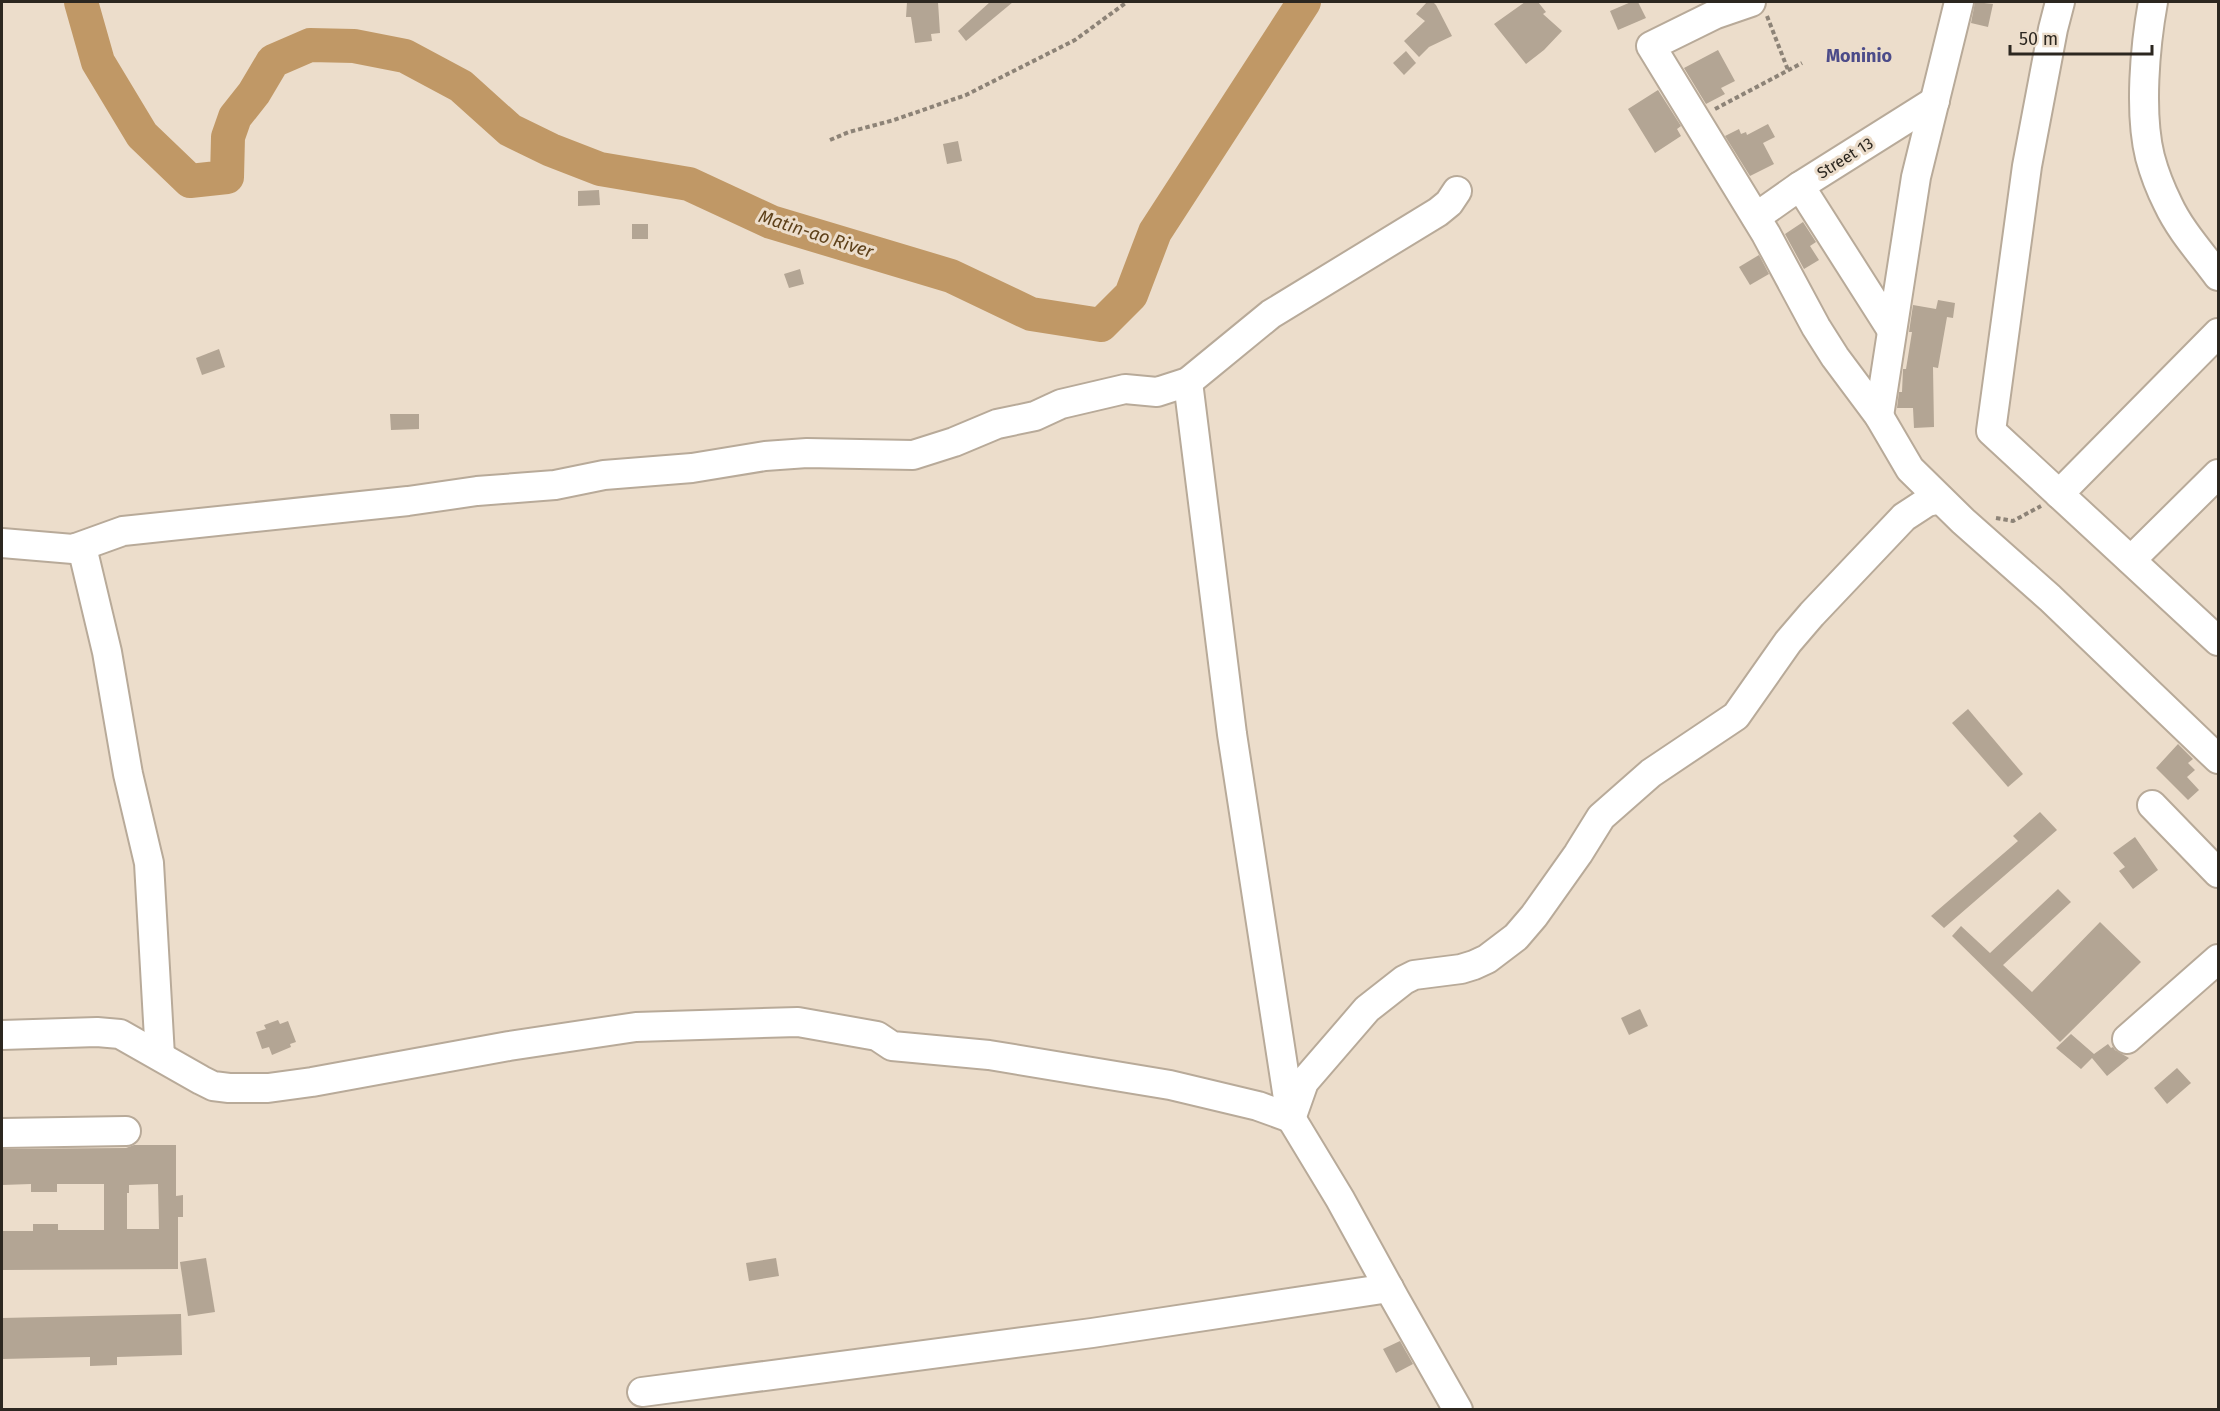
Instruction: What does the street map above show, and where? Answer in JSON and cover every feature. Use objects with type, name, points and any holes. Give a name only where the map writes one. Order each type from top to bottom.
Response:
[{"type":"street","points":[[1879,416],[1916,177],[1959,2]]},
{"type":"street","points":[[2060,2],[2027,166],[1991,431],[2132,560],[2213,625]]},
{"type":"street","points":[[2153,2],[2148,31],[2144,104],[2150,156],[2169,206],[2192,243],[2218,276]]},
{"type":"street","points":[[1758,6],[1716,14],[1650,46],[1756,217],[1816,327],[1835,357],[1879,416],[1910,469],[2050,598],[2218,759]]},
{"type":"street","name":"Street 13","points":[[1756,217],[1800,186],[1935,101]]},
{"type":"street","points":[[1800,186],[1891,329]]},
{"type":"street","points":[[2,543],[64,550],[82,547],[123,531],[408,501],[477,491],[555,485],[604,475],[692,468],[765,456],[807,453],[913,455],[954,442],[997,424],[1035,416],[1061,404],[1125,389],[1157,392],[1188,382],[1271,314],[1438,212],[1457,191]]},
{"type":"street","points":[[2059,494],[2218,333]]},
{"type":"street","points":[[1188,382],[1233,746],[1291,1118],[1341,1199],[1458,1410]]},
{"type":"street","points":[[2132,560],[2218,474]]},
{"type":"street","points":[[1291,1118],[1304,1082],[1327,1052],[1367,1009],[1404,980],[1414,975],[1461,969],[1487,958],[1516,937],[1534,916],[1578,854],[1601,817],[1650,773],[1736,716],[1788,642],[1812,614],[1904,517],[1927,502],[1940,499]]},
{"type":"street","points":[[82,547],[107,652],[128,774],[149,863],[160,1056]]},
{"type":"street","points":[[2152,805],[2218,873]]},
{"type":"street","points":[[2127,1039],[2218,959]]},
{"type":"street","points":[[2,1035],[108,1032],[132,1039],[213,1086],[268,1088],[509,1046],[636,1027],[798,1022],[877,1036],[892,1046],[989,1055],[1170,1085],[1258,1106],[1291,1118]]},
{"type":"street","points":[[2,1133],[126,1131]]},
{"type":"street","points":[[642,1392],[1080,1334],[1389,1287]]},
{"type":"path","points":[[830,140],[966,95],[1075,40],[1127,2]]},
{"type":"path","points":[[1758,6],[1788,70]]},
{"type":"path","points":[[1706,114],[1802,63]]},
{"type":"path","points":[[1992,516],[1999,520],[2013,521],[2059,494]]},
{"type":"building","points":[[907,2],[938,2],[940,33],[931,34],[932,41],[915,43],[911,17],[906,17]]},
{"type":"building","points":[[990,2],[1013,2],[966,41],[958,31]]},
{"type":"building","points":[[1427,2],[1433,2],[1436,5],[1452,36],[1429,47],[1419,57],[1404,41],[1425,21],[1416,14]]},
{"type":"building","points":[[1525,2],[1538,2],[1546,12],[1543,14],[1562,31],[1544,50],[1526,64],[1494,24]]},
{"type":"building","points":[[1631,2],[1638,2],[1646,18],[1618,30],[1610,11]]},
{"type":"building","points":[[1975,2],[1993,4],[1988,27],[1971,23]]},
{"type":"building","points":[[1718,50],[1735,81],[1721,88],[1725,94],[1706,104],[1684,68]]},
{"type":"building","points":[[1406,51],[1416,63],[1404,75],[1393,63]]},
{"type":"building","points":[[1658,90],[1681,126],[1677,129],[1681,136],[1655,153],[1628,109]]},
{"type":"building","points":[[1768,124],[1775,137],[1763,143],[1774,164],[1750,176],[1725,136],[1739,129],[1741,134],[1746,132],[1747,135]]},
{"type":"building","points":[[958,141],[962,161],[947,164],[943,144]]},
{"type":"building","points":[[599,190],[600,205],[578,206],[578,191]]},
{"type":"building","points":[[1803,222],[1816,242],[1810,246],[1819,260],[1804,269],[1785,234]]},
{"type":"building","points":[[632,224],[648,224],[648,239],[632,239]]},
{"type":"building","points":[[1759,255],[1769,274],[1750,285],[1739,267]]},
{"type":"building","points":[[800,269],[804,284],[789,288],[784,274]]},
{"type":"building","points":[[1938,300],[1955,303],[1953,318],[1947,317],[1938,368],[1933,367],[1934,427],[1914,428],[1913,408],[1897,408],[1899,392],[1902,392],[1903,369],[1906,369],[1912,332],[1909,332],[1913,305],[1936,309]]},
{"type":"building","points":[[219,349],[225,367],[202,375],[196,358]]},
{"type":"building","points":[[390,414],[419,414],[419,429],[391,430]]},
{"type":"building","points":[[1968,709],[2023,774],[2008,787],[1952,723]]},
{"type":"building","points":[[2178,744],[2193,759],[2188,763],[2195,770],[2187,777],[2199,790],[2188,800],[2156,768]]},
{"type":"building","points":[[2040,812],[2057,830],[1944,928],[1931,916],[2018,841],[2013,836]]},
{"type":"building","points":[[2135,837],[2158,870],[2133,889],[2119,871],[2125,867],[2113,853]]},
{"type":"building","points":[[2058,889],[2071,902],[2003,965],[2032,992],[2100,922],[2141,962],[2060,1042],[1952,936],[1961,926],[1990,953]]},
{"type":"building","points":[[1640,1009],[1648,1026],[1629,1035],[1621,1018]]},
{"type":"building","points":[[278,1020],[280,1024],[288,1021],[296,1042],[290,1044],[291,1047],[272,1055],[269,1047],[262,1049],[256,1032],[266,1029],[264,1025]]},
{"type":"building","points":[[2071,1034],[2094,1054],[2108,1044],[2129,1058],[2107,1076],[2092,1058],[2081,1069],[2056,1048]]},
{"type":"building","points":[[2177,1068],[2191,1083],[2167,1104],[2154,1088]]},
{"type":"building","points":[[134,1145],[176,1145],[176,1196],[183,1195],[183,1217],[178,1217],[178,1269],[2,1270],[2,1231],[33,1231],[33,1224],[58,1224],[58,1230],[104,1230],[104,1184],[57,1184],[57,1192],[31,1192],[31,1184],[2,1185],[2,1149],[126,1148]],"holes":[[[158,1184],[159,1229],[127,1229],[129,1185]]]},
{"type":"building","points":[[206,1258],[215,1312],[188,1316],[180,1262]]},
{"type":"building","points":[[776,1258],[779,1276],[749,1281],[746,1263]]},
{"type":"building","points":[[181,1314],[182,1355],[117,1357],[117,1365],[90,1366],[90,1357],[2,1359],[2,1318]]},
{"type":"building","points":[[1400,1341],[1413,1364],[1396,1373],[1383,1349]]},
{"type":"waterway","name":"Matin-ao River","points":[[81,2],[98,62],[142,135],[190,181],[227,177],[228,137],[235,117],[254,93],[273,61],[310,45],[354,46],[405,56],[461,86],[510,130],[551,150],[600,169],[689,184],[771,222],[951,276],[1031,314],[1101,325],[1131,295],[1155,232],[1304,2]]},
{"type":"district","name":"Moninio","points":[[1859,56]]}]
